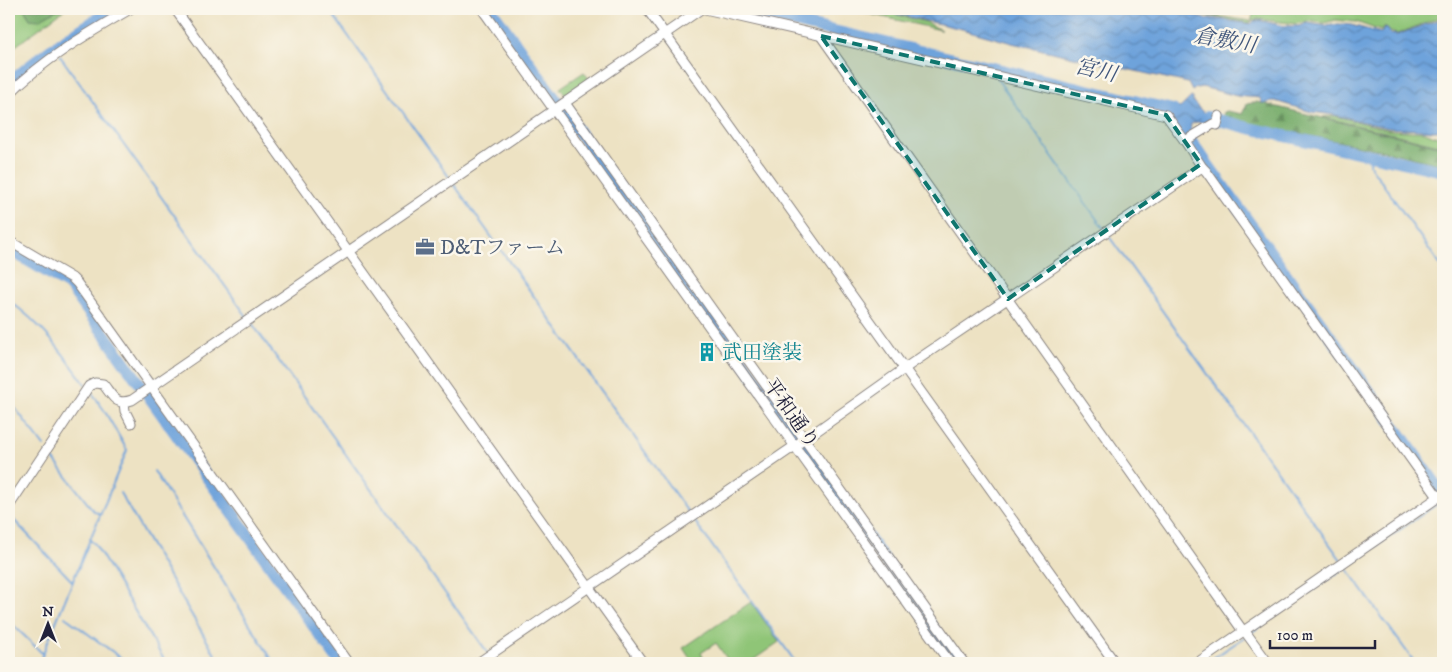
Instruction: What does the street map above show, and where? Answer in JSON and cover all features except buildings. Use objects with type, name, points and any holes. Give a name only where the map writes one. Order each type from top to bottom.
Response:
[{"type":"street","points":[[9,94],[30,74],[82,36],[130,9]]},
{"type":"street","points":[[175,9],[351,250],[591,586],[643,663]]},
{"type":"street","name":"平和通り","points":[[482,9],[559,107],[800,442],[950,663]]},
{"type":"street","points":[[647,9],[663,35],[903,371],[1115,663]]},
{"type":"street","points":[[9,506],[88,387],[95,383],[103,384],[116,401],[124,403],[132,400],[701,9]]},
{"type":"street","points":[[705,9],[1166,115],[1188,139],[1202,167],[1440,495],[1246,633],[1197,663]]},
{"type":"street","points":[[818,35],[1006,301],[1268,663]]},
{"type":"street","points":[[1188,139],[1213,124],[1217,124],[1218,119]]},
{"type":"street","points":[[478,663],[1202,167]]},
{"type":"street","points":[[9,241],[72,278],[147,389],[350,663]]},
{"type":"street","points":[[124,403],[131,423]]},
{"type":"street","points":[[800,442],[964,663]]},
{"type":"highlighted area","points":[[821,36],[1166,115],[1201,164],[1008,299]]},
{"type":"green space","points":[[9,9],[24,9],[30,19],[36,19],[65,9],[9,51]]},
{"type":"green space","points":[[24,9],[58,9],[39,20],[30,19]]},
{"type":"green space","points":[[847,9],[885,9],[888,13],[926,22],[941,30]]},
{"type":"green space","points":[[1176,9],[1212,9],[1212,15],[1251,21],[1255,9],[1443,9],[1443,16],[1397,34],[1390,32],[1385,26],[1381,31],[1356,22],[1336,20],[1324,23],[1307,21],[1296,24],[1258,19],[1250,23],[1203,16]]},
{"type":"green space","points":[[584,72],[592,83],[568,99],[560,88]]},
{"type":"green space","points":[[1257,102],[1443,147],[1443,165],[1242,122],[1223,116],[1224,112],[1227,111],[1242,114],[1247,104]]},
{"type":"green space","points":[[1335,116],[1390,130],[1425,132],[1437,137],[1443,136],[1443,146],[1323,117]]},
{"type":"green space","points":[[751,602],[779,642],[749,663],[730,663],[716,643],[701,653],[703,657],[693,663],[683,648]]},
{"type":"water","name":"倉敷川","points":[[885,9],[1159,9],[1174,10],[1205,19],[1210,18],[1251,24],[1258,20],[1285,26],[1299,26],[1307,23],[1327,26],[1338,24],[1351,25],[1381,33],[1385,27],[1390,34],[1397,35],[1443,18],[1443,130],[1389,128],[1335,115],[1312,112],[1275,101],[1262,103],[1260,98],[1237,96],[1202,87],[1192,91],[1188,83],[1012,43],[888,12]]},
{"type":"water","points":[[1191,97],[1193,102],[1205,114],[1216,116],[1216,120],[1191,124],[1190,134],[1185,138],[1155,110],[1157,101],[1180,108]]},
{"type":"waterway","points":[[9,84],[59,44],[114,9]]},
{"type":"waterway","points":[[329,9],[449,177]]},
{"type":"waterway","points":[[491,9],[958,663]]},
{"type":"waterway","name":"宮川","points":[[739,9],[1173,110]]},
{"type":"waterway","points":[[60,56],[248,318]]},
{"type":"waterway","points":[[998,80],[1104,229]]},
{"type":"waterway","name":"宮川","points":[[1207,117],[1443,171]]},
{"type":"waterway","points":[[1183,127],[1191,141],[1443,494]]},
{"type":"waterway","points":[[1371,154],[1371,167],[1443,269]]},
{"type":"waterway","points":[[453,183],[690,515]]},
{"type":"waterway","points":[[1108,235],[1341,560]]},
{"type":"waterway","points":[[9,249],[69,285],[340,663]]},
{"type":"waterway","points":[[9,301],[41,329],[60,350],[85,384]]},
{"type":"waterway","points":[[251,322],[488,653]]},
{"type":"waterway","points":[[39,663],[127,450],[90,390]]},
{"type":"waterway","points":[[9,400],[44,446]]},
{"type":"waterway","points":[[48,452],[88,504],[95,512],[101,514]]},
{"type":"waterway","points":[[154,471],[274,663]]},
{"type":"waterway","points":[[120,493],[220,663]]},
{"type":"waterway","points":[[1249,634],[1443,500]]},
{"type":"waterway","points":[[9,515],[73,582]]},
{"type":"waterway","points":[[693,519],[796,663]]},
{"type":"waterway","points":[[91,541],[95,544],[166,663]]},
{"type":"waterway","points":[[1345,566],[1415,663]]},
{"type":"waterway","points":[[65,617],[128,663]]},
{"type":"waterway","points":[[9,621],[43,654]]},
{"type":"waterway","points":[[1206,663],[1245,637]]},
{"type":"waterway","points":[[491,657],[495,663]]},
{"type":"place","name":"D&Tファーム","points":[[425,247]]},
{"type":"place","name":"武田塗装","points":[[707,352]]}]
